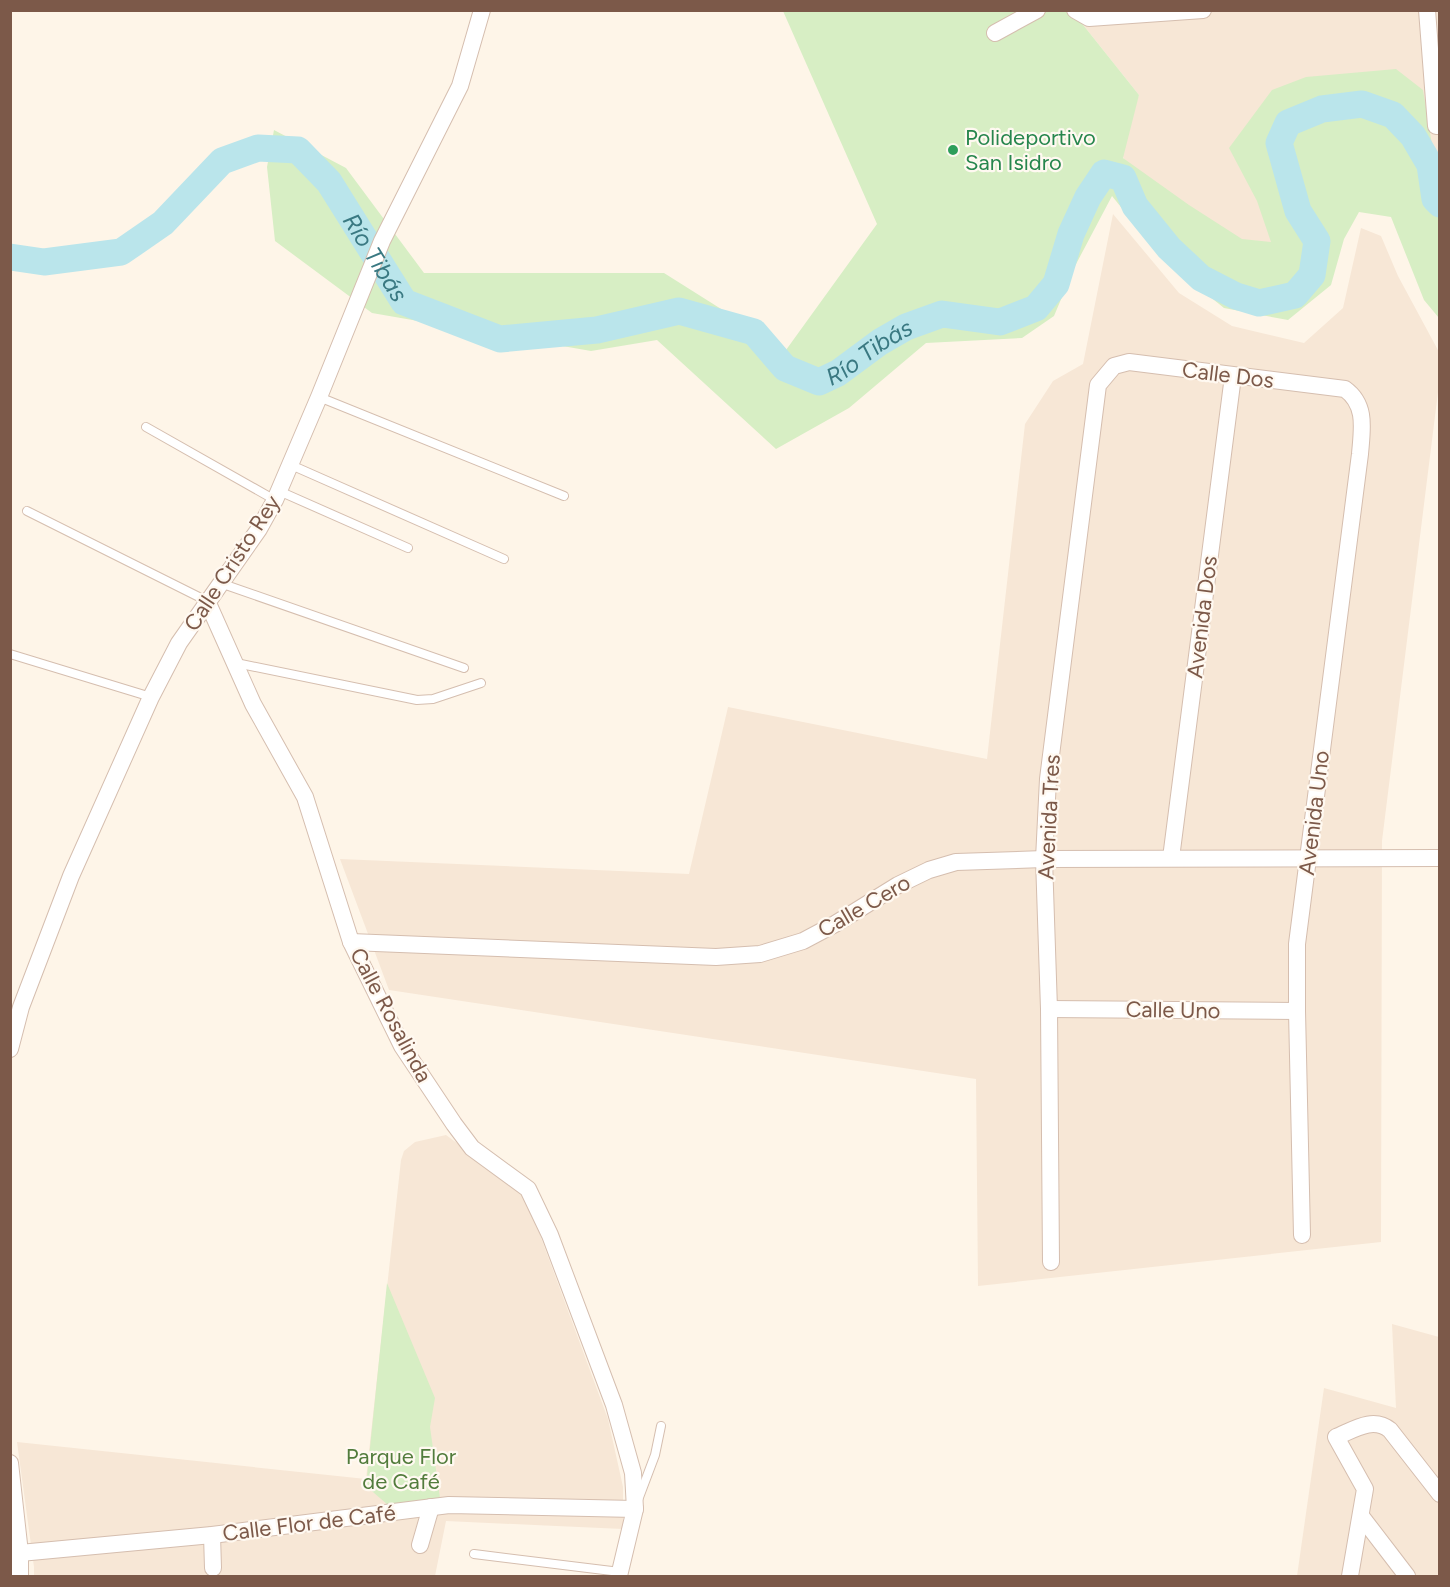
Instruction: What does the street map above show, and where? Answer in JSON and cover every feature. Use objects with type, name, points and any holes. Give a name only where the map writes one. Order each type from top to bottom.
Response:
[{"type":"street","name":"Calle Cristo Rey","points":[[10,1049],[21,1007],[71,876],[151,697],[180,643],[259,528],[277,495],[363,292],[382,241],[460,86],[482,10]]},
{"type":"street","points":[[995,33],[1037,10]]},
{"type":"street","points":[[1075,10],[1089,18],[1203,10]]},
{"type":"street","points":[[1427,10],[1436,126],[1440,126]]},
{"type":"street","name":"Calle Dos","points":[[1104,376],[1114,366],[1129,362],[1345,389],[1354,396]]},
{"type":"street","name":"Avenida Tres","points":[[1051,1262],[1049,1009],[1044,859],[1048,779],[1098,385],[1104,376]]},
{"type":"street","name":"Avenida Dos","points":[[1171,858],[1233,376]]},
{"type":"street","name":"Avenida Uno","points":[[1302,1235],[1297,944],[1360,454],[1362,410],[1354,396]]},
{"type":"street","name":"Calle Rosalinda","points":[[207,601],[253,704],[305,797],[351,942],[402,1046],[472,1148],[528,1188],[570,1287],[614,1405],[633,1473],[635,1509],[620,1574]]},
{"type":"street","name":"Calle Cero","points":[[351,942],[716,957],[760,954],[803,941],[898,885],[929,870],[956,862],[1044,859],[1440,858]]},
{"type":"street","name":"Calle Uno","points":[[1049,1009],[1297,1011]]},
{"type":"street","points":[[1350,1576],[1365,1489],[1336,1437],[1364,1425],[1384,1424],[1440,1494]]},
{"type":"street","points":[[10,1463],[20,1553],[20,1576]]},
{"type":"street","name":"Calle Flor de Café","points":[[20,1553],[212,1535],[449,1505],[635,1509]]},
{"type":"street","points":[[420,1545],[431,1507]]},
{"type":"street","points":[[1361,1516],[1407,1576]]},
{"type":"street","points":[[212,1535],[213,1568]]},
{"type":"lane","points":[[319,397],[564,496]]},
{"type":"lane","points":[[146,427],[277,495],[408,548]]},
{"type":"lane","points":[[291,465],[504,559]]},
{"type":"lane","points":[[27,511],[207,601]]},
{"type":"lane","points":[[220,582],[464,668]]},
{"type":"lane","points":[[10,654],[151,697]]},
{"type":"lane","points":[[235,663],[417,700],[434,699],[481,683]]},
{"type":"lane","points":[[635,1509],[655,1455],[661,1426]]},
{"type":"lane","points":[[474,1554],[620,1574]]},
{"type":"shaded area","points":[[1072,11],[1439,11],[1439,174],[1419,124],[1290,279],[1149,197],[1119,151],[1139,95]]},
{"type":"shaded area","points":[[1113,214],[1179,293],[1232,326],[1304,343],[1343,308],[1361,228],[1381,236],[1398,276],[1439,352],[1440,376],[1382,841],[1381,1242],[978,1286],[976,1079],[389,990],[340,859],[689,874],[728,707],[987,759],[1025,424],[1053,381],[1083,364]]},
{"type":"shaded area","points":[[446,1135],[519,1189],[526,1197],[608,1419],[623,1487],[623,1529],[446,1521],[435,1576],[34,1576],[17,1442],[366,1479],[401,1160],[404,1151],[415,1142]]},
{"type":"shaded area","points":[[1392,1324],[1439,1337],[1439,1576],[1297,1576],[1324,1388],[1396,1408]]},
{"type":"green space","points":[[783,11],[1072,11],[1139,95],[1123,158],[1242,239],[1271,242],[1257,201],[1229,148],[1272,90],[1306,77],[1396,69],[1423,90],[1435,163],[1439,173],[1439,318],[1424,300],[1391,217],[1359,212],[1344,239],[1331,285],[1288,320],[1224,308],[1162,258],[1112,196],[1075,266],[1054,316],[1022,338],[926,343],[849,408],[776,449],[657,340],[591,351],[372,313],[275,241],[267,167],[274,130],[346,168],[424,273],[664,273],[786,350],[877,224]]},
{"type":"green space","name":"Parque Flor de Café","points":[[387,1283],[435,1398],[430,1427],[440,1498],[388,1505],[366,1486]]},
{"type":"waterway","name":"Río Tibás","points":[[10,257],[44,262],[121,252],[163,223],[222,161],[258,148],[298,150],[329,182],[404,302],[500,339],[597,330],[679,311],[754,332],[785,368],[819,382],[838,373],[880,342],[906,327],[942,314],[1000,322],[1036,308],[1056,284],[1071,234],[1088,197],[1104,173],[1123,178],[1135,206],[1169,248],[1201,278],[1236,296],[1259,303],[1295,295],[1312,275],[1317,241],[1298,211],[1279,143],[1288,123],[1322,109],[1362,104],[1393,115],[1413,136],[1430,165],[1435,199],[1440,204]]},
{"type":"place","name":"Polideportivo San Isidro","points":[[953,150]]}]
